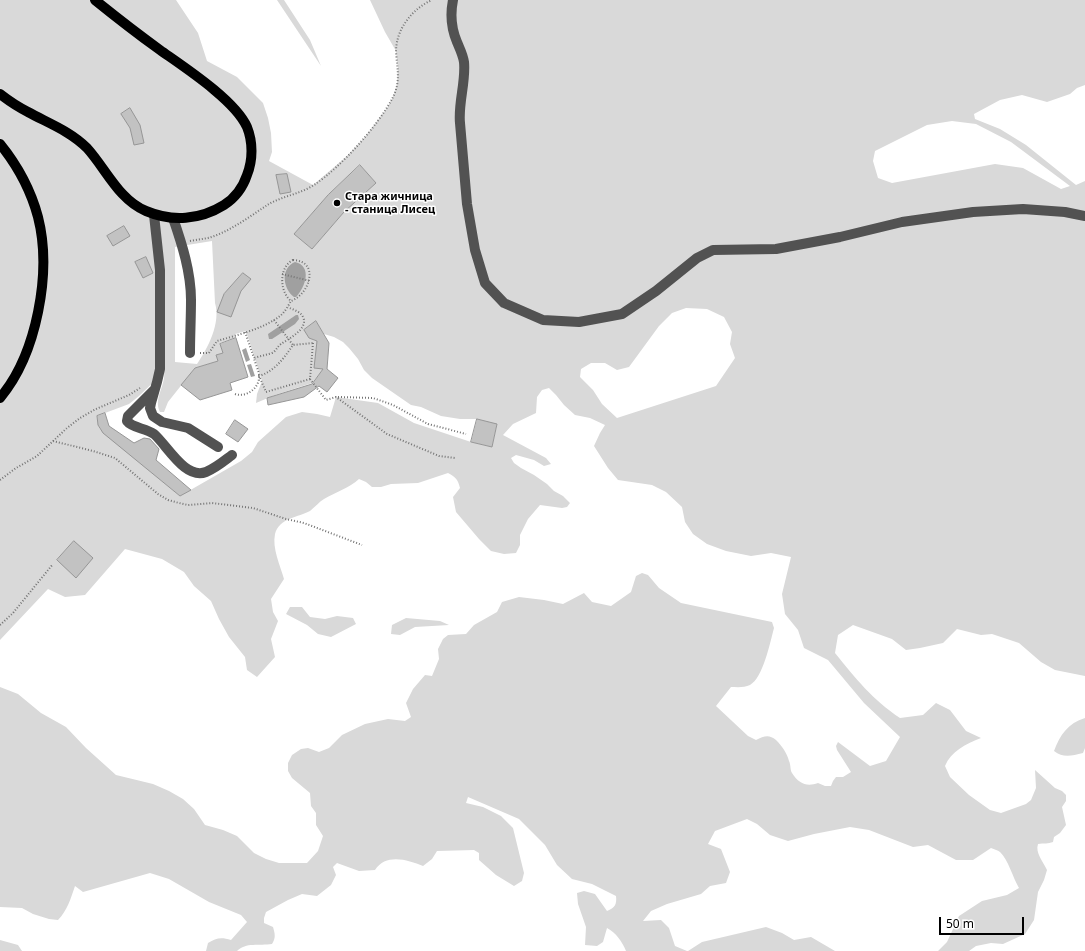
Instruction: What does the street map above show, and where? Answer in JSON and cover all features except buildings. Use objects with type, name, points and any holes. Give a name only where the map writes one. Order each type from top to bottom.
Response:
[{"type":"main road","points":[[0,94],[27,112],[56,126],[77,140],[94,156],[124,196],[139,208],[154,215],[173,218],[187,218],[211,212],[227,203],[244,184],[250,164],[250,137],[246,126],[231,106],[201,79],[95,0]]},
{"type":"main road","points":[[0,144],[17,170],[33,203],[41,234],[42,270],[38,307],[31,338],[25,355],[12,382],[0,398]]},
{"type":"street","points":[[453,0],[451,11],[452,28],[464,63],[459,117],[468,204],[475,250],[486,283],[504,303],[543,320],[579,322],[622,314],[656,291],[697,258],[713,250],[776,249],[840,237],[902,222],[973,212],[1022,209],[1065,212],[1085,216]]},
{"type":"street","points":[[154,215],[160,270],[160,369],[152,397],[150,408],[151,412],[156,419],[162,422],[188,428],[218,447]]},
{"type":"street","points":[[173,218],[188,272],[191,299],[190,353]]},
{"type":"street","points":[[155,388],[128,416],[127,421],[130,424],[154,434],[179,462],[188,469],[197,473],[211,469],[232,455]]},
{"type":"path","points":[[181,243],[209,238],[219,234],[270,204],[313,185],[346,156],[365,137],[387,108],[394,95],[397,83],[398,68],[396,51],[399,36],[412,13],[423,4],[432,0]]},
{"type":"path","points":[[190,353],[209,353],[217,341],[245,332],[280,316],[292,301],[302,293],[310,281],[310,270],[305,264],[297,260],[293,260],[287,264],[282,274],[282,282],[285,291],[292,301]]},
{"type":"path","points":[[282,274],[310,281]]},
{"type":"path","points":[[254,358],[275,351],[279,345],[289,340],[299,331],[304,323],[304,320],[299,313],[288,307]]},
{"type":"path","points":[[274,320],[293,346]]},
{"type":"path","points":[[245,332],[259,376],[266,392],[310,380]]},
{"type":"path","points":[[259,376],[275,368],[293,346],[313,343],[310,380],[326,400],[336,397],[372,398],[393,405],[428,424],[466,434]]},
{"type":"path","points":[[235,394],[244,395],[249,393],[256,386],[259,376]]},
{"type":"path","points":[[0,479],[37,456],[80,418],[129,394],[145,384]]},
{"type":"path","points":[[336,397],[387,434],[439,456],[455,458]]},
{"type":"path","points":[[53,441],[115,458],[158,494],[173,502],[188,505],[212,503],[253,508],[316,527],[362,545]]},
{"type":"path","points":[[0,625],[13,612],[53,564]]},
{"type":"shaded area","points":[[0,0],[176,0],[198,33],[207,61],[237,77],[263,103],[271,133],[272,152],[269,161],[313,185],[346,157],[365,137],[387,108],[394,95],[397,83],[398,68],[396,51],[370,0],[1085,0],[1085,85],[1077,88],[1070,94],[1047,102],[1022,95],[1000,100],[974,114],[975,119],[1000,129],[1026,145],[1076,185],[1085,181],[1085,676],[1055,670],[1041,662],[1019,643],[992,634],[981,635],[957,629],[943,643],[906,650],[892,639],[853,625],[838,635],[835,653],[857,680],[873,696],[900,718],[923,715],[936,703],[950,710],[966,731],[981,738],[955,752],[945,766],[950,777],[969,795],[990,810],[1001,813],[1026,804],[1031,800],[1036,788],[1035,770],[1055,788],[1062,791],[1066,795],[1066,801],[1062,807],[1066,825],[1060,833],[1054,837],[1053,842],[1038,844],[1037,847],[1038,854],[1047,870],[1038,892],[1034,920],[1025,934],[1003,944],[991,943],[976,946],[969,951],[938,951],[947,942],[959,916],[982,901],[1007,895],[1019,888],[1006,859],[997,850],[991,848],[973,860],[956,860],[928,845],[913,847],[869,830],[850,827],[788,841],[770,835],[757,824],[747,819],[715,831],[708,844],[721,849],[730,872],[726,883],[710,886],[701,894],[667,904],[651,911],[643,921],[661,920],[669,928],[675,946],[687,951],[626,951],[623,944],[613,932],[607,928],[603,942],[597,946],[585,945],[586,927],[578,904],[577,893],[584,891],[595,894],[607,911],[612,909],[615,905],[616,896],[592,884],[572,879],[557,865],[545,845],[519,819],[468,797],[466,803],[483,807],[501,816],[513,828],[524,873],[522,881],[514,886],[496,875],[479,860],[479,853],[474,850],[437,851],[432,859],[423,866],[398,859],[385,861],[375,870],[359,871],[337,863],[333,867],[336,875],[331,885],[317,896],[302,894],[266,912],[264,923],[273,927],[274,932],[275,938],[272,944],[244,946],[237,951],[206,951],[208,943],[214,940],[224,938],[231,940],[247,922],[241,915],[209,902],[169,879],[150,873],[83,892],[75,886],[66,908],[58,920],[33,914],[22,908],[0,907],[0,687],[18,694],[41,713],[66,727],[86,748],[116,775],[153,784],[169,791],[183,799],[194,809],[205,825],[237,836],[254,853],[266,859],[279,863],[307,863],[318,851],[323,836],[316,825],[316,813],[311,806],[310,793],[292,778],[288,771],[288,763],[292,755],[301,749],[308,748],[319,752],[329,748],[342,735],[365,724],[388,719],[405,721],[411,717],[406,703],[413,689],[425,675],[432,676],[439,659],[438,649],[443,639],[448,635],[466,634],[474,625],[497,612],[502,602],[519,597],[563,604],[584,593],[592,602],[611,606],[631,592],[636,576],[642,573],[648,575],[659,588],[681,603],[772,622],[774,628],[768,651],[759,675],[755,681],[748,686],[731,687],[716,706],[748,736],[756,740],[766,736],[776,740],[787,755],[792,773],[797,780],[804,784],[810,785],[818,783],[825,786],[831,786],[836,777],[843,777],[851,772],[837,750],[836,746],[838,742],[870,766],[886,761],[900,737],[864,703],[828,660],[804,648],[798,630],[785,614],[782,594],[791,557],[771,553],[751,556],[726,551],[707,544],[693,534],[685,522],[682,507],[666,492],[652,485],[618,480],[608,468],[594,446],[605,425],[590,418],[575,415],[549,388],[542,390],[537,397],[536,413],[513,424],[503,435],[546,458],[551,464],[544,466],[534,460],[516,455],[511,458],[514,463],[534,475],[554,491],[563,496],[570,503],[567,507],[562,508],[540,505],[528,519],[520,535],[520,545],[516,553],[504,554],[491,551],[456,512],[453,497],[460,488],[456,479],[448,473],[418,483],[391,484],[381,487],[372,487],[359,479],[324,499],[310,511],[285,521],[277,529],[274,539],[277,556],[284,579],[271,599],[273,612],[278,621],[271,639],[275,657],[257,677],[247,670],[245,657],[229,637],[211,601],[194,586],[184,572],[162,559],[125,549],[85,595],[65,597],[48,589],[0,640]],"holes":[[[952,121],[976,124],[1011,142],[1070,186],[1061,189],[1023,168],[995,164],[892,183],[878,178],[873,161],[875,151],[927,125]],[[360,165],[376,183],[344,212],[312,249],[294,234],[328,195]],[[212,241],[216,319],[215,327],[209,343],[197,364],[175,362],[175,247]],[[686,308],[707,309],[724,317],[732,332],[730,344],[735,358],[716,386],[617,418],[602,404],[593,390],[580,377],[581,369],[591,363],[605,363],[617,370],[629,367],[659,326],[672,313]],[[316,321],[324,334],[343,342],[349,348],[358,359],[364,370],[372,378],[411,405],[421,407],[441,416],[460,419],[477,419],[497,425],[492,447],[471,442],[414,423],[378,403],[336,397],[330,417],[302,412],[286,417],[258,442],[252,452],[241,461],[180,496],[100,429],[98,425],[97,416],[129,404],[164,372],[158,402],[160,412],[164,412],[168,402],[195,368],[218,361],[216,355],[223,353],[220,343],[236,338],[235,334],[246,331],[262,381],[257,394],[256,403],[312,383],[323,369],[317,341],[309,338]]]},
{"type":"shaded area","points":[[277,0],[284,0],[310,40],[321,66]]},
{"type":"shaded area","points":[[295,262],[301,264],[304,268],[306,278],[299,293],[296,297],[294,297],[287,289],[285,274],[290,265]]},
{"type":"shaded area","points":[[298,315],[299,319],[295,324],[272,339],[269,339],[268,334]]},
{"type":"shaded area","points":[[246,348],[250,360],[246,362],[242,350]]},
{"type":"shaded area","points":[[251,364],[255,376],[251,377],[247,365]]},
{"type":"shaded area","points":[[290,607],[302,607],[310,617],[325,619],[337,616],[353,618],[356,624],[331,637],[318,634],[307,625],[286,614]]},
{"type":"shaded area","points":[[406,618],[440,621],[449,625],[415,627],[400,635],[391,634],[392,625]]},
{"type":"shaded area","points":[[1085,718],[1085,748],[1083,753],[1067,756],[1061,755],[1054,751],[1065,730],[1079,720]]},
{"type":"shaded area","points":[[766,927],[782,933],[794,940],[811,937],[835,951],[688,951],[702,942]]},
{"type":"shaded area","points":[[0,940],[18,945],[22,951],[0,951]]},
{"type":"place","name":"Стара жичница - станица Лисец","points":[[337,203]]}]
